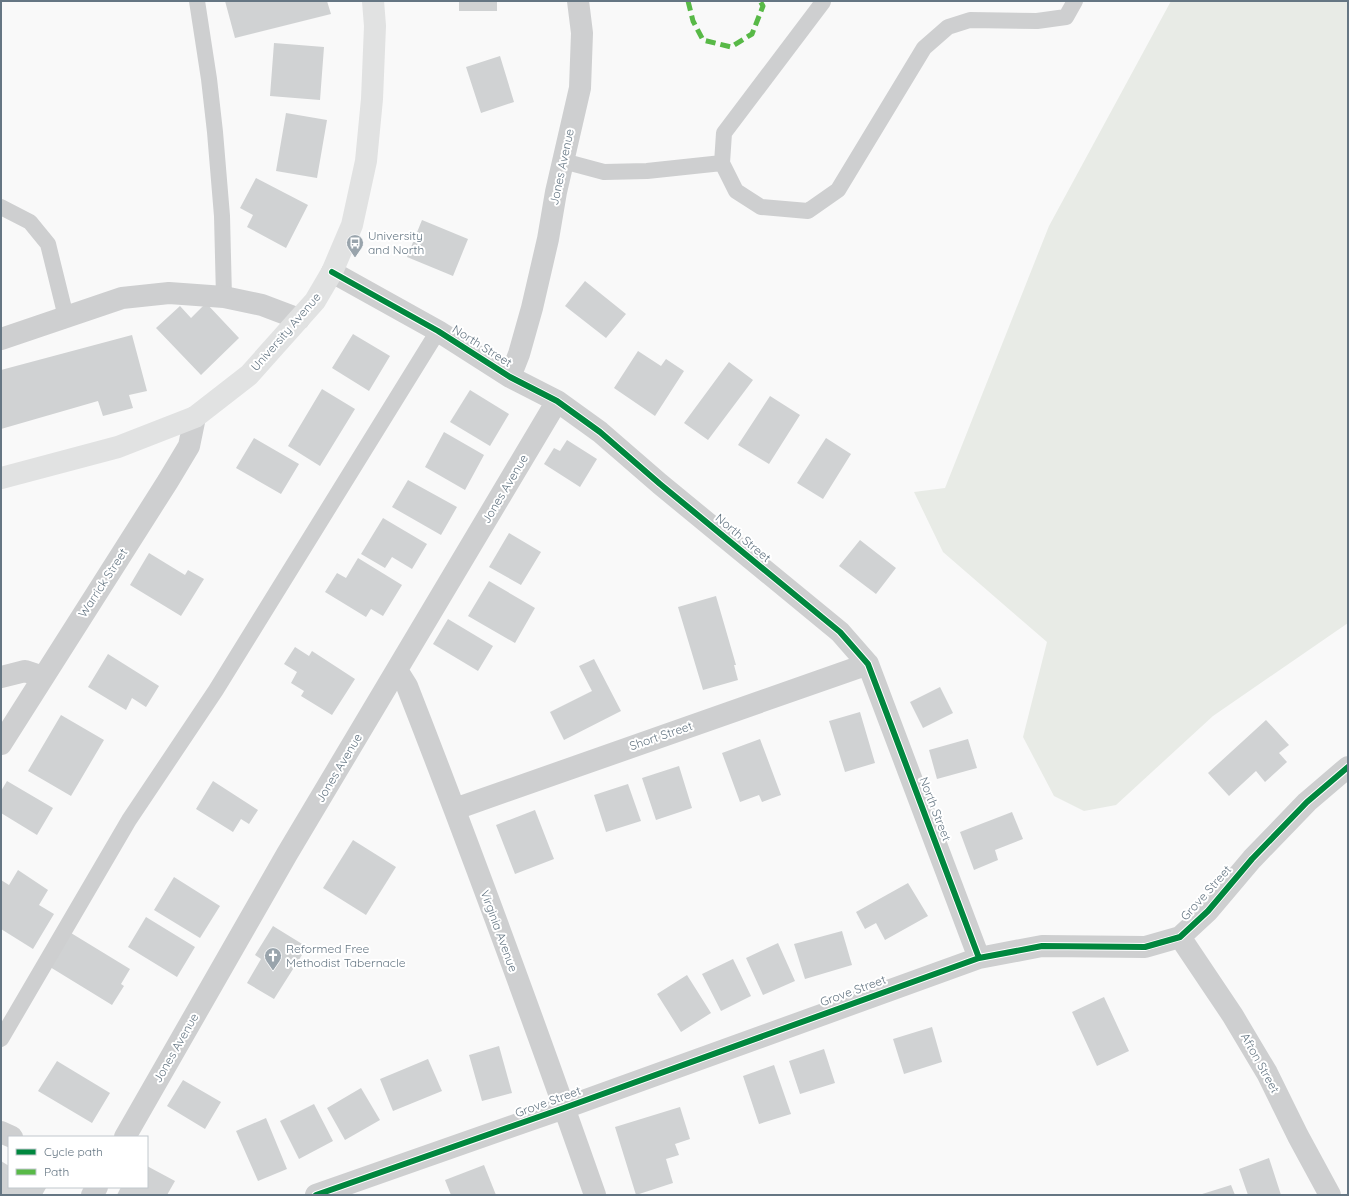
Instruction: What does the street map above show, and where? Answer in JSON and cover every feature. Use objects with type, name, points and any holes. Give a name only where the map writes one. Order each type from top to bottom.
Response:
[{"type":"street","name":"University Avenue","points":[[1,478],[118,447],[195,417],[249,375],[316,300],[332,272],[352,225],[366,161],[372,99],[375,26],[373,1]]},
{"type":"street","name":"Jones Avenue","points":[[510,377],[519,354],[532,308],[580,88],[582,33],[578,1]]},
{"type":"street","name":"North Street","points":[[332,272],[438,331],[510,377],[557,401],[600,432],[660,484],[840,632],[868,664],[979,958]]},
{"type":"street","points":[[1,339],[122,298],[169,293],[224,297],[262,305],[300,319]]},
{"type":"street","name":"Jones Avenue","points":[[126,1136],[287,854],[557,401]]},
{"type":"street","name":"Warrick Street","points":[[1,744],[189,446],[195,417]]},
{"type":"street","name":"Short Street","points":[[455,808],[868,664]]},
{"type":"street","name":"Virginia Avenue","points":[[397,670],[407,686],[455,808],[595,1195]]},
{"type":"street","points":[[1,677],[24,671],[44,677]]},
{"type":"street","name":"Grove Street","points":[[316,1195],[564,1108],[979,958],[1042,946],[1144,947],[1180,937],[1208,911],[1252,859],[1307,802],[1348,767]]},
{"type":"street","name":"Afton Street","points":[[1180,937],[1233,1016],[1267,1073],[1298,1136],[1330,1195]]},
{"type":"lane","points":[[198,1],[215,132],[222,216],[224,297]]},
{"type":"lane","points":[[823,2],[724,133],[722,163],[736,191],[761,207],[808,211],[838,190],[924,48],[948,27],[970,20],[1037,21],[1066,16],[1075,1]]},
{"type":"lane","points":[[563,161],[604,172],[647,171],[722,163]]},
{"type":"lane","points":[[1,207],[30,222],[48,244],[66,317]]},
{"type":"lane","points":[[1,1039],[130,820],[216,690],[438,331]]},
{"type":"shaded area","points":[[1171,1],[1348,1],[1348,623],[1213,716],[1116,805],[1084,811],[1054,796],[1023,737],[1047,642],[943,552],[914,492],[945,488],[1049,226]]},
{"type":"building","points":[[225,1],[327,1],[331,14],[235,38]]},
{"type":"building","points":[[459,1],[497,1],[497,11],[459,11]]},
{"type":"building","points":[[274,43],[324,47],[320,100],[270,96]]},
{"type":"building","points":[[500,56],[514,102],[481,113],[466,67]]},
{"type":"building","points":[[286,113],[327,120],[317,178],[276,171]]},
{"type":"building","points":[[256,178],[308,205],[286,248],[247,227],[253,215],[240,208]]},
{"type":"building","points":[[422,220],[468,239],[453,276],[407,257]]},
{"type":"building","points":[[585,281],[626,314],[606,338],[565,306]]},
{"type":"building","points":[[206,303],[239,338],[201,375],[156,328],[180,306],[191,318]]},
{"type":"building","points":[[353,334],[390,356],[369,391],[332,368]]},
{"type":"building","points":[[132,335],[147,391],[129,395],[133,408],[103,416],[98,401],[1,429],[1,370]]},
{"type":"building","points":[[638,351],[661,366],[666,359],[684,371],[655,416],[614,388]]},
{"type":"building","points":[[729,362],[753,380],[708,440],[684,423]]},
{"type":"building","points":[[322,389],[355,409],[320,466],[288,446]]},
{"type":"building","points":[[470,390],[509,414],[490,446],[450,422]]},
{"type":"building","points":[[770,396],[800,415],[769,464],[738,445]]},
{"type":"building","points":[[444,432],[484,455],[465,490],[425,467]]},
{"type":"building","points":[[254,438],[299,464],[281,494],[236,468]]},
{"type":"building","points":[[826,438],[851,454],[823,499],[797,483]]},
{"type":"building","points":[[567,440],[597,459],[580,487],[544,464],[554,448],[560,451]]},
{"type":"building","points":[[408,480],[457,507],[441,535],[392,507]]},
{"type":"building","points":[[383,518],[427,544],[412,569],[392,557],[385,568],[361,554]]},
{"type":"building","points":[[509,533],[541,552],[521,585],[489,567]]},
{"type":"building","points":[[860,540],[896,568],[876,594],[839,566]]},
{"type":"building","points":[[149,553],[185,575],[188,570],[204,579],[181,616],[130,585]]},
{"type":"building","points":[[358,558],[402,585],[383,616],[371,609],[366,617],[325,592],[337,573],[346,578]]},
{"type":"building","points":[[489,581],[535,608],[515,643],[468,616]]},
{"type":"building","points":[[716,596],[736,665],[734,665],[738,680],[703,690],[678,607]]},
{"type":"building","points":[[448,619],[493,646],[478,671],[433,644]]},
{"type":"building","points":[[295,647],[309,656],[312,651],[355,679],[332,715],[301,696],[304,691],[291,683],[297,672],[284,664]]},
{"type":"building","points":[[108,654],[159,686],[146,707],[132,698],[126,710],[88,687]]},
{"type":"building","points":[[594,659],[621,711],[564,740],[550,712],[592,691],[579,666]]},
{"type":"building","points":[[940,687],[953,713],[923,728],[910,702]]},
{"type":"building","points":[[860,712],[875,763],[845,772],[829,721]]},
{"type":"building","points":[[61,715],[104,740],[71,796],[28,771]]},
{"type":"building","points":[[1266,720],[1289,745],[1279,753],[1287,762],[1265,782],[1256,771],[1229,796],[1208,773]]},
{"type":"building","points":[[760,739],[781,795],[762,802],[759,795],[740,802],[722,753]]},
{"type":"building","points":[[968,739],[977,768],[937,779],[929,750]]},
{"type":"building","points":[[679,766],[692,808],[656,820],[642,778]]},
{"type":"building","points":[[7,781],[53,808],[37,835],[1,813],[1,791]]},
{"type":"building","points":[[213,781],[258,810],[249,824],[241,819],[233,832],[196,809]]},
{"type":"building","points":[[628,784],[641,821],[606,832],[594,795]]},
{"type":"building","points":[[535,810],[554,859],[515,874],[496,825]]},
{"type":"building","points":[[1012,812],[1023,839],[995,850],[998,860],[974,870],[960,832]]},
{"type":"building","points":[[353,840],[396,867],[366,915],[323,888]]},
{"type":"building","points":[[18,870],[48,890],[39,905],[54,914],[33,949],[1,929],[1,880],[9,885]]},
{"type":"building","points":[[174,877],[220,906],[200,938],[154,910]]},
{"type":"building","points":[[908,883],[928,916],[885,940],[876,923],[865,929],[856,912]]},
{"type":"building","points":[[146,917],[195,947],[177,977],[128,947]]},
{"type":"building","name":"Reformed Free Methodist Tabernacle","points":[[273,926],[307,947],[274,999],[247,983],[261,959],[255,955]]},
{"type":"building","points":[[842,931],[852,965],[805,979],[794,944]]},
{"type":"building","points":[[71,933],[130,969],[121,984],[124,986],[112,1005],[50,967]]},
{"type":"building","points":[[778,943],[795,981],[763,995],[746,958]]},
{"type":"building","points":[[733,959],[751,996],[721,1011],[702,974]]},
{"type":"building","points":[[687,975],[711,1013],[681,1032],[657,994]]},
{"type":"building","points":[[1104,997],[1129,1051],[1097,1066],[1072,1012]]},
{"type":"building","points":[[932,1027],[942,1062],[904,1074],[893,1039]]},
{"type":"building","points":[[499,1046],[512,1093],[482,1101],[469,1055]]},
{"type":"building","points":[[824,1049],[835,1083],[800,1094],[789,1061]]},
{"type":"building","points":[[428,1059],[442,1091],[393,1111],[380,1079]]},
{"type":"building","points":[[57,1061],[110,1093],[92,1123],[38,1091]]},
{"type":"building","points":[[774,1065],[791,1114],[759,1124],[743,1076]]},
{"type":"building","points":[[183,1080],[221,1102],[205,1129],[167,1106]]},
{"type":"building","points":[[361,1088],[380,1120],[345,1140],[327,1108]]},
{"type":"building","points":[[314,1104],[333,1141],[299,1159],[280,1121]]},
{"type":"building","points":[[680,1107],[690,1139],[675,1144],[679,1155],[666,1159],[673,1183],[636,1195],[615,1127]]},
{"type":"building","points":[[266,1118],[287,1169],[258,1181],[236,1131]]},
{"type":"building","points":[[1269,1158],[1281,1195],[1248,1195],[1239,1169]]},
{"type":"building","points":[[1,1161],[8,1165],[8,1188],[46,1188],[42,1195],[1,1195]]},
{"type":"building","points":[[484,1165],[496,1195],[451,1195],[445,1180]]},
{"type":"building","points":[[148,1167],[175,1181],[167,1195],[117,1195],[120,1188],[148,1188]]},
{"type":"building","points":[[1231,1185],[1235,1195],[1199,1195]]},
{"type":"marked path","points":[[688,1],[693,21],[703,40],[731,47],[752,34],[763,6],[760,1]]},
{"type":"cycle path","points":[[332,272],[438,331],[510,377],[557,401],[600,432],[660,484],[840,632],[868,664],[979,958]]},
{"type":"cycle path","points":[[316,1195],[564,1108],[979,958],[1042,946],[1145,947],[1180,937],[1208,911],[1252,859],[1307,802],[1348,767]]},
{"type":"place","name":"University and North","points":[[355,258]]},
{"type":"place","name":"Reformed Free Methodist Tabernacle","points":[[273,971]]}]
